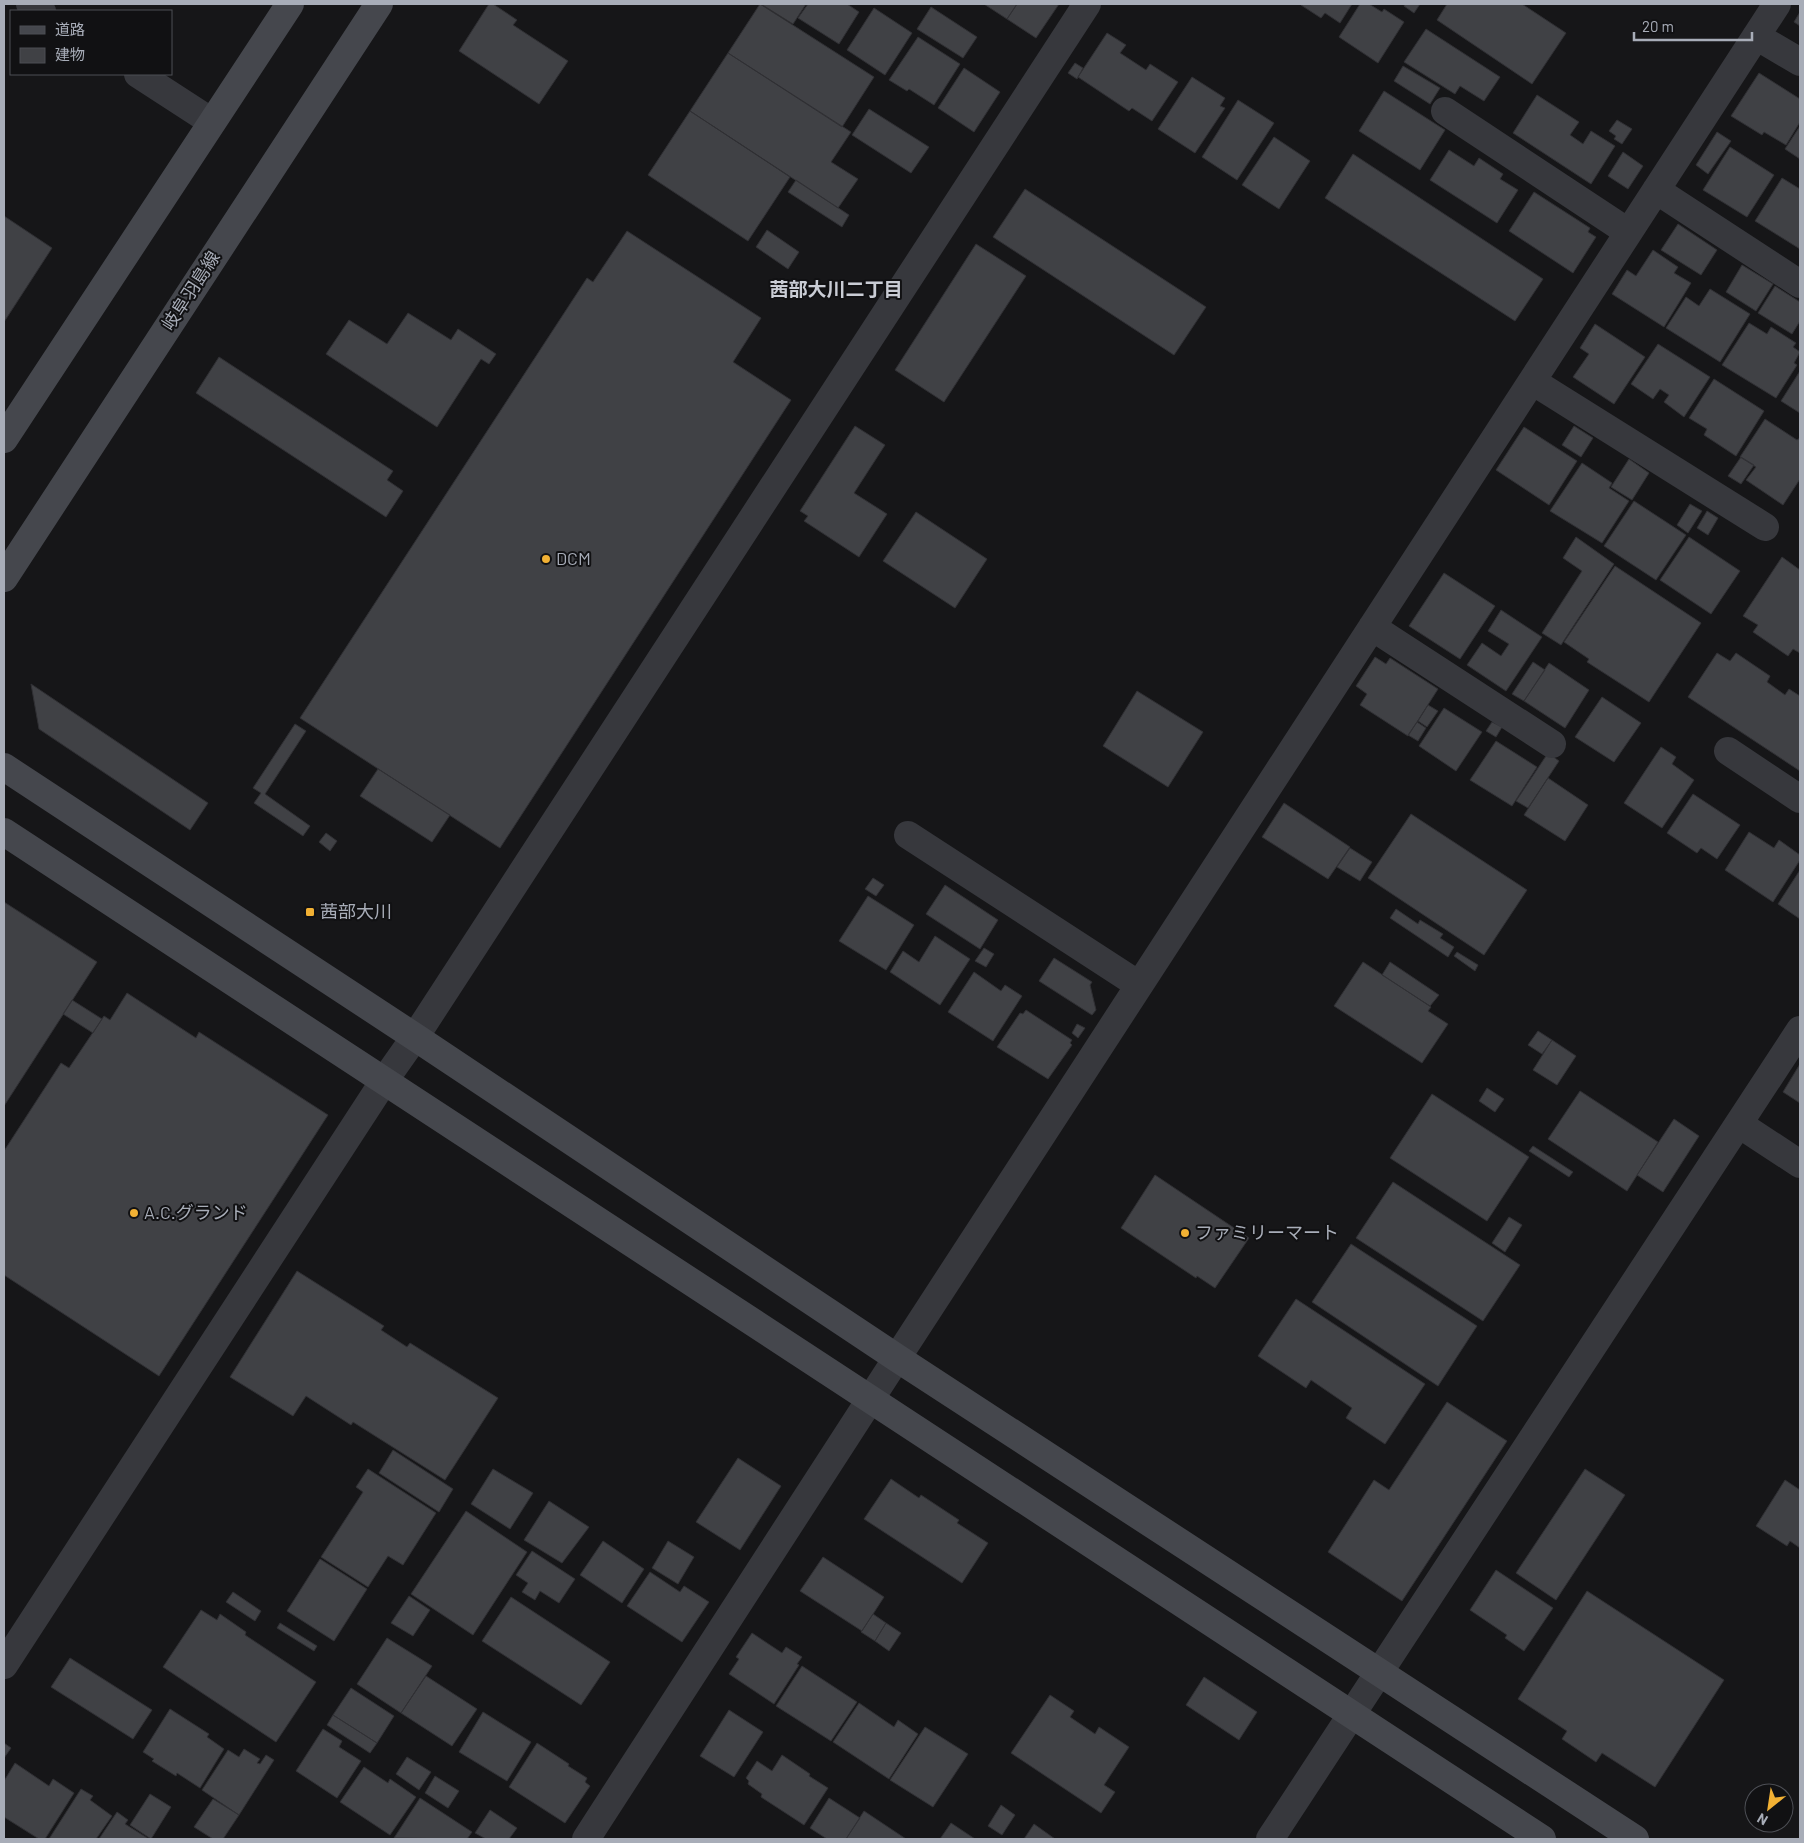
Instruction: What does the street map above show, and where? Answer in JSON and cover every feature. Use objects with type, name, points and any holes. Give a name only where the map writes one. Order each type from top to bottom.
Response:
[{"type":"street","points":[[4,439],[290,4]]},
{"type":"street","name":"岐阜羽島線","points":[[4,578],[379,4]]},
{"type":"street","points":[[4,1665],[1087,4]]},
{"type":"street","points":[[586,1839],[1777,4]]},
{"type":"street","points":[[1756,36],[1800,62]]},
{"type":"street","points":[[140,75],[212,122]]},
{"type":"street","points":[[1445,111],[1628,232]]},
{"type":"street","points":[[1656,190],[1800,284]]},
{"type":"street","points":[[1532,381],[1765,528]]},
{"type":"street","points":[[1372,627],[1552,744]]},
{"type":"street","points":[[1728,751],[1800,799]]},
{"type":"street","points":[[4,767],[415,1037],[897,1358],[1635,1839]]},
{"type":"street","points":[[4,832],[1542,1839]]},
{"type":"street","points":[[908,835],[1139,985]]},
{"type":"street","points":[[1270,1839],[1800,1030]]},
{"type":"street","points":[[1739,1124],[1800,1164]]},
{"type":"building","points":[[489,4],[493,4],[517,20],[513,25],[568,61],[539,104],[459,51]]},
{"type":"building","points":[[760,4],[874,77],[842,127],[728,53]]},
{"type":"building","points":[[761,4],[806,4],[793,24]]},
{"type":"building","points":[[808,4],[847,4],[859,12],[839,44],[798,18]]},
{"type":"building","points":[[984,4],[1017,4],[1007,19]]},
{"type":"building","points":[[1017,4],[1059,4],[1036,38],[1007,19]]},
{"type":"building","points":[[1302,4],[1352,4],[1340,23],[1325,13],[1321,18]]},
{"type":"building","points":[[1360,4],[1369,4],[1382,12],[1384,9],[1404,22],[1378,63],[1339,37]]},
{"type":"building","points":[[1405,4],[1420,4],[1414,13],[1404,6]]},
{"type":"building","points":[[1447,4],[1522,4],[1566,33],[1532,84],[1437,20]]},
{"type":"building","points":[[931,7],[977,37],[963,58],[917,29]]},
{"type":"building","points":[[874,8],[912,33],[885,75],[847,50]]},
{"type":"building","points":[[1800,12],[1800,26],[1794,22]]},
{"type":"building","points":[[1426,29],[1500,77],[1484,101],[1460,86],[1455,94],[1404,62]]},
{"type":"building","points":[[1107,33],[1126,45],[1120,53],[1146,70],[1150,64],[1178,82],[1152,121],[1132,108],[1129,111],[1078,77]]},
{"type":"building","points":[[918,37],[960,64],[934,105],[909,89],[907,91],[889,80]]},
{"type":"building","points":[[728,53],[851,132],[831,162],[858,179],[838,208],[690,111]]},
{"type":"building","points":[[1075,63],[1083,68],[1077,79],[1068,73]]},
{"type":"building","points":[[1403,66],[1440,88],[1430,104],[1394,81]]},
{"type":"building","points":[[964,68],[1000,92],[974,132],[938,108]]},
{"type":"building","points":[[1759,73],[1800,99],[1800,122],[1786,145],[1764,132],[1762,135],[1731,116]]},
{"type":"building","points":[[1192,77],[1225,98],[1220,106],[1225,108],[1195,153],[1158,129]]},
{"type":"building","points":[[1384,91],[1445,130],[1420,170],[1359,131]]},
{"type":"building","points":[[1537,95],[1579,122],[1570,135],[1583,144],[1591,131],[1615,146],[1591,184],[1513,133]]},
{"type":"building","points":[[1238,100],[1274,123],[1237,180],[1202,157]]},
{"type":"building","points":[[869,109],[929,147],[911,173],[852,135]]},
{"type":"building","points":[[690,111],[790,177],[748,241],[648,175]]},
{"type":"building","points":[[1617,120],[1632,129],[1622,144],[1614,139],[1616,136],[1609,131]]},
{"type":"building","points":[[1800,126],[1800,159],[1785,149]]},
{"type":"building","points":[[1717,132],[1731,141],[1708,174],[1696,165]]},
{"type":"building","points":[[1274,137],[1310,161],[1279,209],[1242,185]]},
{"type":"building","points":[[1730,147],[1774,175],[1747,217],[1703,190]]},
{"type":"building","points":[[1449,150],[1474,166],[1479,158],[1503,174],[1500,179],[1518,190],[1497,223],[1430,180]]},
{"type":"building","points":[[1623,152],[1643,166],[1628,189],[1608,176]]},
{"type":"building","points":[[1353,154],[1543,279],[1515,321],[1325,198]]},
{"type":"building","points":[[1782,178],[1800,189],[1800,249],[1755,221]]},
{"type":"building","points":[[796,180],[849,215],[842,227],[788,192]]},
{"type":"building","points":[[1025,189],[1206,307],[1174,355],[993,237]]},
{"type":"building","points":[[1534,192],[1590,228],[1588,232],[1596,237],[1573,273],[1509,231]]},
{"type":"building","points":[[4,216],[52,248],[4,322]]},
{"type":"building","points":[[1678,224],[1717,250],[1701,275],[1661,250]]},
{"type":"building","points":[[767,230],[799,252],[788,269],[756,247]]},
{"type":"building","name":"DCM","points":[[627,231],[761,318],[733,362],[791,400],[500,848],[300,718],[587,278],[593,282]]},
{"type":"building","points":[[976,244],[1026,276],[944,402],[895,370]]},
{"type":"building","points":[[1653,250],[1678,267],[1674,273],[1691,283],[1664,327],[1612,294],[1627,270],[1636,276]]},
{"type":"building","points":[[1742,265],[1773,284],[1756,311],[1726,292]]},
{"type":"building","points":[[1775,286],[1800,302],[1800,321],[1792,334],[1758,313]]},
{"type":"building","points":[[1710,289],[1750,314],[1720,362],[1666,328],[1686,297],[1699,306]]},
{"type":"building","points":[[408,313],[451,340],[458,329],[496,354],[489,364],[481,359],[437,427],[326,354],[349,320],[387,344]]},
{"type":"building","points":[[1749,323],[1767,334],[1771,327],[1796,343],[1793,347],[1800,352],[1794,363],[1797,365],[1776,398],[1722,365]]},
{"type":"building","points":[[1595,324],[1645,357],[1614,404],[1573,377],[1589,354],[1580,348]]},
{"type":"building","points":[[1658,344],[1710,377],[1684,417],[1664,402],[1669,395],[1660,389],[1653,399],[1631,384]]},
{"type":"building","points":[[219,357],[393,471],[387,480],[403,491],[386,517],[196,393]]},
{"type":"building","points":[[1800,371],[1800,413],[1781,401]]},
{"type":"building","points":[[1714,379],[1764,411],[1736,456],[1704,435],[1707,429],[1689,418]]},
{"type":"building","points":[[1765,419],[1797,440],[1800,438],[1800,479],[1783,505],[1746,480],[1756,467],[1740,457]]},
{"type":"building","points":[[855,426],[885,445],[854,493],[887,514],[859,557],[804,521],[808,516],[800,511]]},
{"type":"building","points":[[1574,426],[1593,438],[1581,457],[1562,445]]},
{"type":"building","points":[[1524,427],[1577,461],[1549,505],[1496,470]]},
{"type":"building","points":[[1741,457],[1754,465],[1741,484],[1728,476]]},
{"type":"building","points":[[1629,459],[1649,473],[1632,500],[1611,487]]},
{"type":"building","points":[[1582,463],[1612,483],[1609,488],[1629,501],[1602,543],[1550,511]]},
{"type":"building","points":[[1634,501],[1686,535],[1656,580],[1604,546]]},
{"type":"building","points":[[1690,504],[1702,511],[1688,533],[1677,525]]},
{"type":"building","points":[[1707,511],[1718,518],[1708,535],[1697,528]]},
{"type":"building","points":[[916,512],[987,559],[955,608],[883,561]]},
{"type":"building","points":[[1576,537],[1614,564],[1561,645],[1542,633],[1582,571],[1563,558]]},
{"type":"building","points":[[1689,537],[1740,571],[1711,614],[1660,580]]},
{"type":"building","points":[[1782,557],[1800,570],[1800,653],[1793,649],[1788,656],[1753,632],[1758,625],[1743,616]]},
{"type":"building","points":[[1615,566],[1701,623],[1649,702],[1587,662],[1589,659],[1564,642]]},
{"type":"building","points":[[1444,573],[1495,606],[1460,659],[1409,626]]},
{"type":"building","points":[[1501,610],[1542,637],[1506,691],[1467,665],[1482,643],[1501,656],[1509,644],[1488,631]]},
{"type":"building","points":[[1717,653],[1730,661],[1736,653],[1770,676],[1767,682],[1785,695],[1789,689],[1800,696],[1800,771],[1688,697]]},
{"type":"building","points":[[1375,657],[1386,664],[1390,658],[1438,689],[1408,736],[1360,705],[1367,694],[1356,686]]},
{"type":"building","points":[[1533,662],[1545,670],[1524,701],[1512,694]]},
{"type":"building","points":[[1549,663],[1589,690],[1565,728],[1524,701]]},
{"type":"building","points":[[31,684],[208,803],[190,830],[39,729]]},
{"type":"building","points":[[1137,691],[1203,732],[1168,787],[1103,746]]},
{"type":"building","points":[[1602,697],[1641,723],[1614,762],[1575,737]]},
{"type":"building","points":[[1428,705],[1438,711],[1427,727],[1418,721]]},
{"type":"building","points":[[1444,708],[1482,732],[1456,771],[1419,746]]},
{"type":"building","points":[[1417,722],[1426,728],[1418,741],[1408,735]]},
{"type":"building","points":[[1492,722],[1502,727],[1496,737],[1486,731]]},
{"type":"building","points":[[295,724],[306,731],[265,794],[310,826],[303,836],[254,803],[261,793],[253,788]]},
{"type":"building","points":[[1496,741],[1537,767],[1512,806],[1470,780]]},
{"type":"building","points":[[1661,747],[1676,757],[1672,764],[1694,780],[1662,828],[1624,803]]},
{"type":"building","points":[[1548,753],[1559,761],[1528,808],[1516,801]]},
{"type":"building","points":[[378,769],[450,815],[432,842],[360,796]]},
{"type":"building","points":[[1548,778],[1588,805],[1565,841],[1524,815]]},
{"type":"building","points":[[1693,794],[1740,825],[1717,859],[1701,848],[1697,853],[1667,833]]},
{"type":"building","points":[[1284,803],[1350,847],[1328,879],[1262,837]]},
{"type":"building","points":[[1411,814],[1527,890],[1484,955],[1368,878]]},
{"type":"building","points":[[1749,832],[1774,848],[1779,840],[1800,855],[1800,860],[1773,902],[1725,870]]},
{"type":"building","points":[[326,833],[337,841],[330,851],[319,842]]},
{"type":"building","points":[[1350,848],[1372,862],[1360,881],[1337,867]]},
{"type":"building","points":[[1800,870],[1800,919],[1778,904]]},
{"type":"building","points":[[873,878],[884,885],[876,896],[865,889]]},
{"type":"building","points":[[945,885],[998,920],[980,949],[926,914]]},
{"type":"building","points":[[868,896],[914,925],[886,970],[839,941]]},
{"type":"building","points":[[4,902],[97,962],[4,1106]]},
{"type":"building","points":[[1396,909],[1418,924],[1420,920],[1443,934],[1440,938],[1454,947],[1448,957],[1390,918]]},
{"type":"building","points":[[935,936],[970,959],[940,1005],[890,972],[903,951],[919,962]]},
{"type":"building","points":[[984,948],[994,954],[986,967],[975,961]]},
{"type":"building","points":[[1457,952],[1478,965],[1475,971],[1454,956]]},
{"type":"building","points":[[1054,958],[1092,982],[1090,985],[1096,1010],[1092,1015],[1039,981]]},
{"type":"building","points":[[1363,962],[1431,1007],[1428,1011],[1448,1024],[1422,1063],[1334,1006]]},
{"type":"building","points":[[1390,962],[1439,995],[1430,1006],[1382,975]]},
{"type":"building","points":[[974,972],[1001,991],[1005,985],[1022,996],[993,1041],[948,1012]]},
{"type":"building","name":"A.C.グランド","points":[[127,993],[196,1038],[199,1032],[328,1115],[159,1376],[4,1275],[4,1151],[61,1063],[69,1068],[104,1016],[110,1020]]},
{"type":"building","points":[[72,1000],[102,1019],[93,1033],[63,1014]]},
{"type":"building","points":[[1026,1010],[1072,1040],[1070,1043],[1072,1045],[1048,1079],[997,1047],[1020,1013],[1023,1014]]},
{"type":"building","points":[[1077,1024],[1085,1028],[1078,1038],[1072,1033]]},
{"type":"building","points":[[1538,1031],[1552,1040],[1542,1054],[1528,1045]]},
{"type":"building","points":[[1552,1040],[1576,1056],[1557,1085],[1533,1070]]},
{"type":"building","points":[[1800,1064],[1800,1103],[1783,1092]]},
{"type":"building","points":[[1487,1088],[1504,1099],[1495,1112],[1479,1101]]},
{"type":"building","points":[[1580,1091],[1658,1142],[1627,1191],[1548,1139]]},
{"type":"building","points":[[1432,1094],[1529,1157],[1487,1221],[1390,1158]]},
{"type":"building","points":[[1674,1119],[1699,1136],[1663,1192],[1637,1175]]},
{"type":"building","points":[[1533,1146],[1573,1172],[1569,1177],[1529,1151]]},
{"type":"building","name":"ファミリーマート","points":[[1155,1175],[1249,1238],[1215,1288],[1197,1276],[1196,1278],[1121,1228]]},
{"type":"building","points":[[1393,1182],[1520,1265],[1483,1321],[1356,1238]]},
{"type":"building","points":[[1509,1217],[1522,1225],[1505,1252],[1492,1243]]},
{"type":"building","points":[[1351,1244],[1477,1326],[1438,1386],[1312,1302]]},
{"type":"building","points":[[297,1271],[384,1326],[381,1330],[407,1347],[410,1343],[498,1398],[445,1480],[353,1422],[351,1425],[306,1396],[293,1416],[230,1377]]},
{"type":"building","points":[[1296,1299],[1425,1384],[1385,1444],[1346,1418],[1352,1408],[1311,1380],[1306,1388],[1258,1356]]},
{"type":"building","points":[[1447,1402],[1507,1441],[1402,1601],[1328,1552],[1374,1480],[1389,1490]]},
{"type":"building","points":[[393,1450],[453,1489],[439,1512],[379,1473]]},
{"type":"building","points":[[738,1458],[781,1486],[740,1550],[696,1522]]},
{"type":"building","points":[[368,1469],[436,1513],[403,1565],[388,1556],[368,1587],[321,1557],[363,1492],[356,1487]]},
{"type":"building","points":[[493,1469],[533,1493],[510,1529],[471,1504]]},
{"type":"building","points":[[1585,1469],[1625,1495],[1556,1600],[1516,1573]]},
{"type":"building","points":[[891,1479],[919,1498],[921,1495],[959,1520],[957,1523],[988,1543],[962,1583],[864,1519]]},
{"type":"building","points":[[1785,1480],[1800,1490],[1800,1548],[1790,1541],[1787,1546],[1756,1526]]},
{"type":"building","points":[[549,1501],[589,1527],[562,1563],[524,1540]]},
{"type":"building","points":[[466,1511],[527,1552],[473,1635],[411,1594]]},
{"type":"building","points":[[603,1541],[644,1569],[622,1603],[580,1575]]},
{"type":"building","points":[[668,1541],[694,1557],[678,1584],[652,1568]]},
{"type":"building","points":[[532,1551],[575,1579],[559,1603],[540,1591],[535,1600],[522,1592],[528,1583],[516,1575]]},
{"type":"building","points":[[823,1557],[884,1597],[862,1631],[800,1591]]},
{"type":"building","points":[[320,1559],[367,1589],[334,1641],[287,1611]]},
{"type":"building","points":[[1496,1570],[1553,1608],[1524,1651],[1505,1638],[1507,1635],[1470,1610]]},
{"type":"building","points":[[650,1572],[680,1592],[684,1586],[709,1602],[682,1642],[627,1606]]},
{"type":"building","points":[[1587,1591],[1724,1680],[1655,1787],[1602,1753],[1596,1762],[1562,1739],[1567,1731],[1518,1699]]},
{"type":"building","points":[[233,1592],[261,1611],[255,1621],[226,1602]]},
{"type":"building","points":[[409,1596],[430,1610],[413,1636],[391,1623]]},
{"type":"building","points":[[511,1597],[610,1662],[581,1705],[482,1641]]},
{"type":"building","points":[[201,1610],[217,1620],[220,1614],[246,1632],[245,1635],[316,1682],[276,1742],[163,1667]]},
{"type":"building","points":[[873,1614],[886,1623],[875,1641],[861,1632]]},
{"type":"building","points":[[280,1623],[317,1646],[314,1651],[277,1628]]},
{"type":"building","points":[[886,1623],[901,1633],[889,1651],[875,1641]]},
{"type":"building","points":[[752,1633],[782,1653],[786,1647],[802,1657],[797,1664],[799,1665],[774,1704],[729,1674],[739,1659],[736,1657]]},
{"type":"building","points":[[387,1638],[432,1666],[401,1713],[357,1684]]},
{"type":"building","points":[[70,1658],[152,1710],[133,1739],[51,1687]]},
{"type":"building","points":[[802,1666],[857,1702],[831,1741],[776,1706]]},
{"type":"building","points":[[426,1676],[477,1709],[452,1746],[401,1713]]},
{"type":"building","points":[[1204,1677],[1257,1712],[1239,1740],[1186,1705]]},
{"type":"building","points":[[351,1688],[394,1716],[377,1743],[333,1715]]},
{"type":"building","points":[[1050,1695],[1074,1711],[1070,1717],[1095,1734],[1099,1727],[1129,1747],[1104,1785],[1115,1792],[1101,1813],[1011,1753]]},
{"type":"building","points":[[859,1703],[894,1727],[898,1720],[918,1734],[889,1779],[833,1742]]},
{"type":"building","points":[[170,1709],[209,1734],[207,1737],[224,1749],[200,1788],[177,1773],[176,1776],[152,1761],[154,1759],[143,1752]]},
{"type":"building","points":[[729,1710],[763,1732],[734,1777],[700,1756]]},
{"type":"building","points":[[483,1712],[531,1742],[507,1781],[459,1752]]},
{"type":"building","points":[[333,1715],[377,1743],[370,1753],[327,1725]]},
{"type":"building","points":[[925,1727],[968,1754],[933,1807],[890,1780]]},
{"type":"building","points":[[323,1729],[342,1741],[339,1747],[361,1761],[337,1798],[296,1771]]},
{"type":"building","points":[[4,1743],[11,1748],[4,1758]]},
{"type":"building","points":[[537,1743],[587,1778],[585,1782],[590,1786],[565,1823],[509,1787]]},
{"type":"building","points":[[244,1749],[260,1759],[257,1763],[260,1764],[266,1755],[274,1760],[239,1815],[202,1790],[228,1750],[239,1757]]},
{"type":"building","points":[[782,1755],[828,1788],[804,1825],[761,1797],[762,1794],[748,1784],[749,1781],[746,1778],[757,1761],[772,1771]]},
{"type":"building","points":[[407,1757],[431,1772],[419,1790],[396,1774]]},
{"type":"building","points":[[15,1763],[49,1786],[53,1779],[74,1793],[45,1839],[39,1839],[4,1817],[4,1781]]},
{"type":"building","points":[[364,1767],[388,1783],[390,1779],[416,1797],[390,1835],[340,1802]]},
{"type":"building","points":[[435,1776],[459,1791],[448,1808],[425,1793]]},
{"type":"building","points":[[81,1789],[93,1796],[90,1800],[112,1816],[96,1839],[49,1839]]},
{"type":"building","points":[[150,1794],[171,1807],[151,1839],[130,1825]]},
{"type":"building","points":[[420,1798],[472,1832],[467,1839],[394,1838]]},
{"type":"building","points":[[829,1798],[860,1818],[846,1839],[827,1839],[810,1828]]},
{"type":"building","points":[[213,1799],[239,1815],[223,1839],[213,1839],[194,1827]]},
{"type":"building","points":[[1001,1805],[1015,1815],[1002,1835],[988,1826]]},
{"type":"building","points":[[490,1810],[517,1828],[509,1839],[486,1839],[475,1833]]},
{"type":"building","points":[[864,1811],[906,1839],[846,1839]]},
{"type":"building","points":[[117,1812],[128,1820],[125,1824],[149,1839],[99,1839]]},
{"type":"building","points":[[951,1823],[975,1839],[940,1839]]},
{"type":"building","points":[[1034,1824],[1055,1839],[1024,1839]]},
{"type":"place","name":"DCM","points":[[546,559]]},
{"type":"place","name":"茜部大川","points":[[310,912]]},
{"type":"place","name":"A.C.グランド","points":[[134,1213]]},
{"type":"place","name":"ファミリーマート","points":[[1185,1233]]},
{"type":"district","name":"茜部大川二丁目","points":[[836,289]]}]
